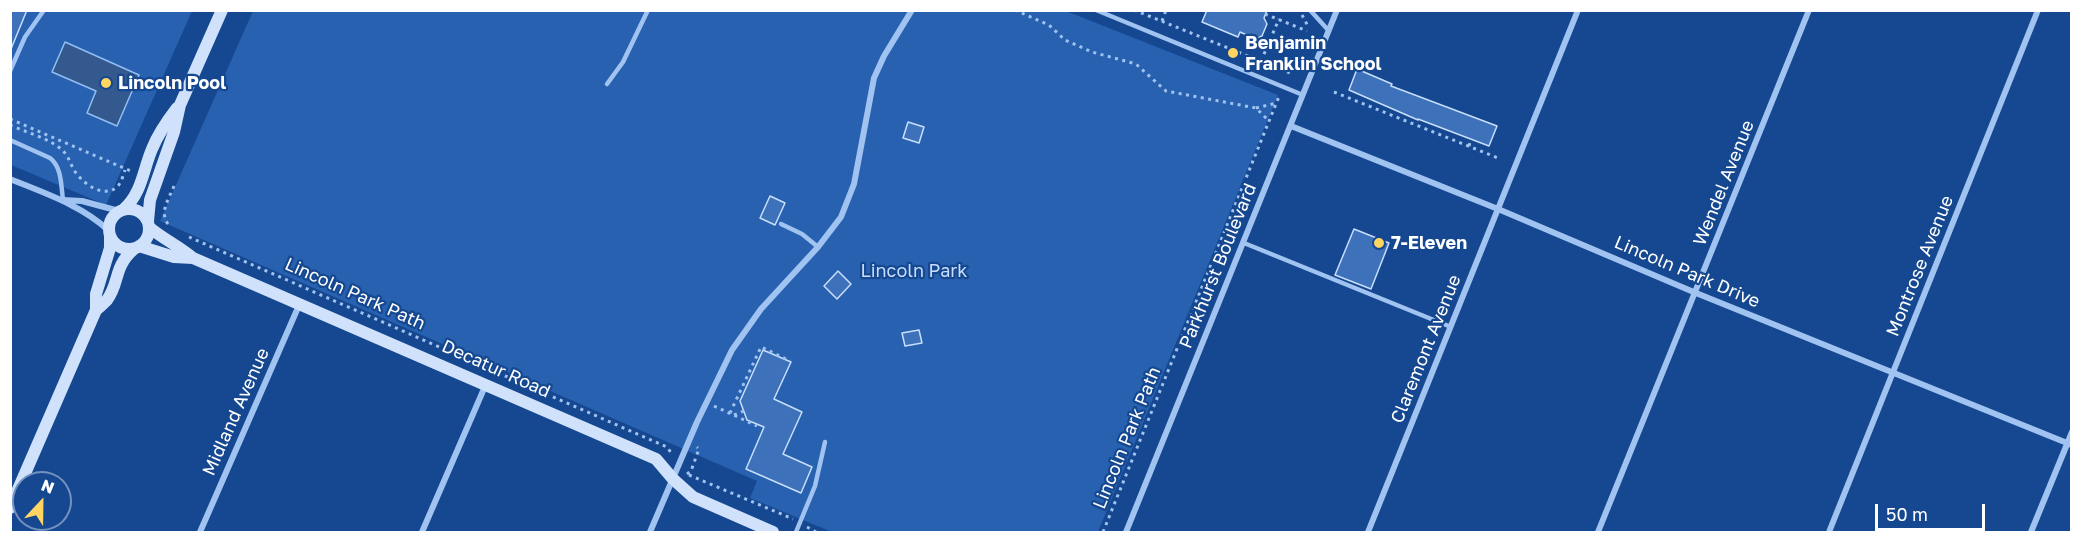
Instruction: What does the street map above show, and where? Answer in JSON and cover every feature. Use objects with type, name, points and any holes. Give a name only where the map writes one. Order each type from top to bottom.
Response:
[{"type":"street","points":[[96,310],[108,299],[124,258],[147,238],[150,200],[174,132],[180,105],[222,10]]},
{"type":"street","points":[[650,532],[696,423],[736,343],[761,309],[818,247],[841,217],[849,201],[858,166],[874,78],[884,56],[912,10]]},
{"type":"street","name":"Parkhurst Boulevard","points":[[1126,532],[1337,10]]},
{"type":"street","name":"Claremont Avenue","points":[[1368,532],[1578,10]]},
{"type":"street","name":"Wendel Avenue","points":[[1598,532],[1809,10]]},
{"type":"street","name":"Montrose Avenue","points":[[1829,532],[2038,10]]},
{"type":"street","points":[[10,508],[96,310],[96,294],[110,248],[111,219],[133,201],[138,193],[152,148],[163,126],[180,105]]},
{"type":"street","name":"Lincoln Park Drive","points":[[1291,126],[2069,444]]},
{"type":"street","points":[[10,178],[63,200],[101,223],[113,241],[122,248],[136,247]]},
{"type":"street","points":[[63,200],[81,201],[121,210],[135,209],[145,216],[148,224]]},
{"type":"street","name":"Decatur Road","points":[[148,224],[157,234],[179,246],[193,258],[656,459],[693,497],[773,532]]},
{"type":"street","name":"Decatur Road","points":[[136,247],[174,257],[193,258]]},
{"type":"street","name":"Midland Avenue","points":[[200,532],[300,303]]},
{"type":"street","points":[[422,532],[486,384]]},
{"type":"street","points":[[2031,532],[2072,432]]},
{"type":"lane","points":[[10,71],[25,37],[44,10]]},
{"type":"lane","points":[[607,84],[622,62],[648,10]]},
{"type":"lane","points":[[1096,10],[1304,94]]},
{"type":"lane","points":[[1310,10],[1329,31]]},
{"type":"lane","points":[[10,140],[55,162],[63,200]]},
{"type":"lane","points":[[781,224],[802,234],[818,247]]},
{"type":"lane","points":[[1244,243],[1451,327]]},
{"type":"lane","points":[[796,532],[815,486],[825,442]]},
{"type":"path","points":[[1015,10],[1049,26],[1065,40],[1092,52],[1136,64],[1166,91],[1256,108],[1277,103]]},
{"type":"path","points":[[1134,10],[1290,73]]},
{"type":"path","points":[[1147,16],[1149,10]]},
{"type":"path","points":[[1162,21],[1166,10]]},
{"type":"path","points":[[1265,14],[1307,31]]},
{"type":"path","points":[[1262,61],[1279,20]]},
{"type":"path","name":"Lincoln Park Path","points":[[1103,532],[1281,92]]},
{"type":"path","points":[[1334,92],[1498,158]]},
{"type":"path","points":[[1364,104],[1366,97]]},
{"type":"path","points":[[1256,108],[1269,121]]},
{"type":"path","points":[[1399,118],[1401,114]]},
{"type":"path","points":[[10,119],[125,170],[120,183],[115,189],[97,190],[77,174],[60,147],[10,125]]},
{"type":"path","points":[[1433,132],[1436,126]]},
{"type":"path","points":[[1468,146],[1472,139]]},
{"type":"path","points":[[174,186],[164,212],[167,223],[175,229]]},
{"type":"path","name":"Lincoln Park Path","points":[[183,234],[508,376],[668,449]]},
{"type":"path","points":[[732,414],[761,347],[790,361]]},
{"type":"path","points":[[712,412],[714,406],[757,426]]},
{"type":"path","points":[[732,414],[744,411]]},
{"type":"path","points":[[700,441],[691,471],[687,474],[795,520]]},
{"type":"path","points":[[804,525],[816,532]]},
{"type":"green space","points":[[11,11],[192,11],[106,205],[11,165]]},
{"type":"green space","name":"Lincoln Park","points":[[253,11],[1066,11],[1278,95],[1098,532],[832,532],[750,498],[757,481],[160,221]]},
{"type":"shaded area","name":"Lincoln Pool","points":[[65,42],[139,75],[117,126],[87,113],[96,91],[52,72]]},
{"type":"building","points":[[10,10],[27,10],[11,49],[10,49]]},
{"type":"building","name":"Benjamin Franklin School","points":[[1207,10],[1267,10],[1264,18],[1267,24],[1262,36],[1256,39],[1240,32],[1238,37],[1202,22]]},
{"type":"building","points":[[1357,69],[1392,84],[1391,86],[1497,126],[1489,146],[1418,120],[1349,90]]},
{"type":"building","points":[[908,122],[924,127],[919,143],[903,138]]},
{"type":"building","points":[[770,196],[785,203],[775,225],[760,218]]},
{"type":"building","points":[[1354,229],[1389,243],[1371,289],[1335,275]]},
{"type":"building","points":[[838,271],[851,284],[837,299],[824,286]]},
{"type":"building","points":[[919,330],[922,343],[905,346],[902,333]]},
{"type":"building","points":[[763,350],[791,362],[774,399],[802,412],[783,454],[812,467],[801,493],[746,469],[764,427],[747,420],[740,401]]},
{"type":"place","name":"Benjamin Franklin School","points":[[1233,53]]},
{"type":"place","name":"Lincoln Pool","points":[[106,83]]},
{"type":"place","name":"7-Eleven","points":[[1379,243]]}]
